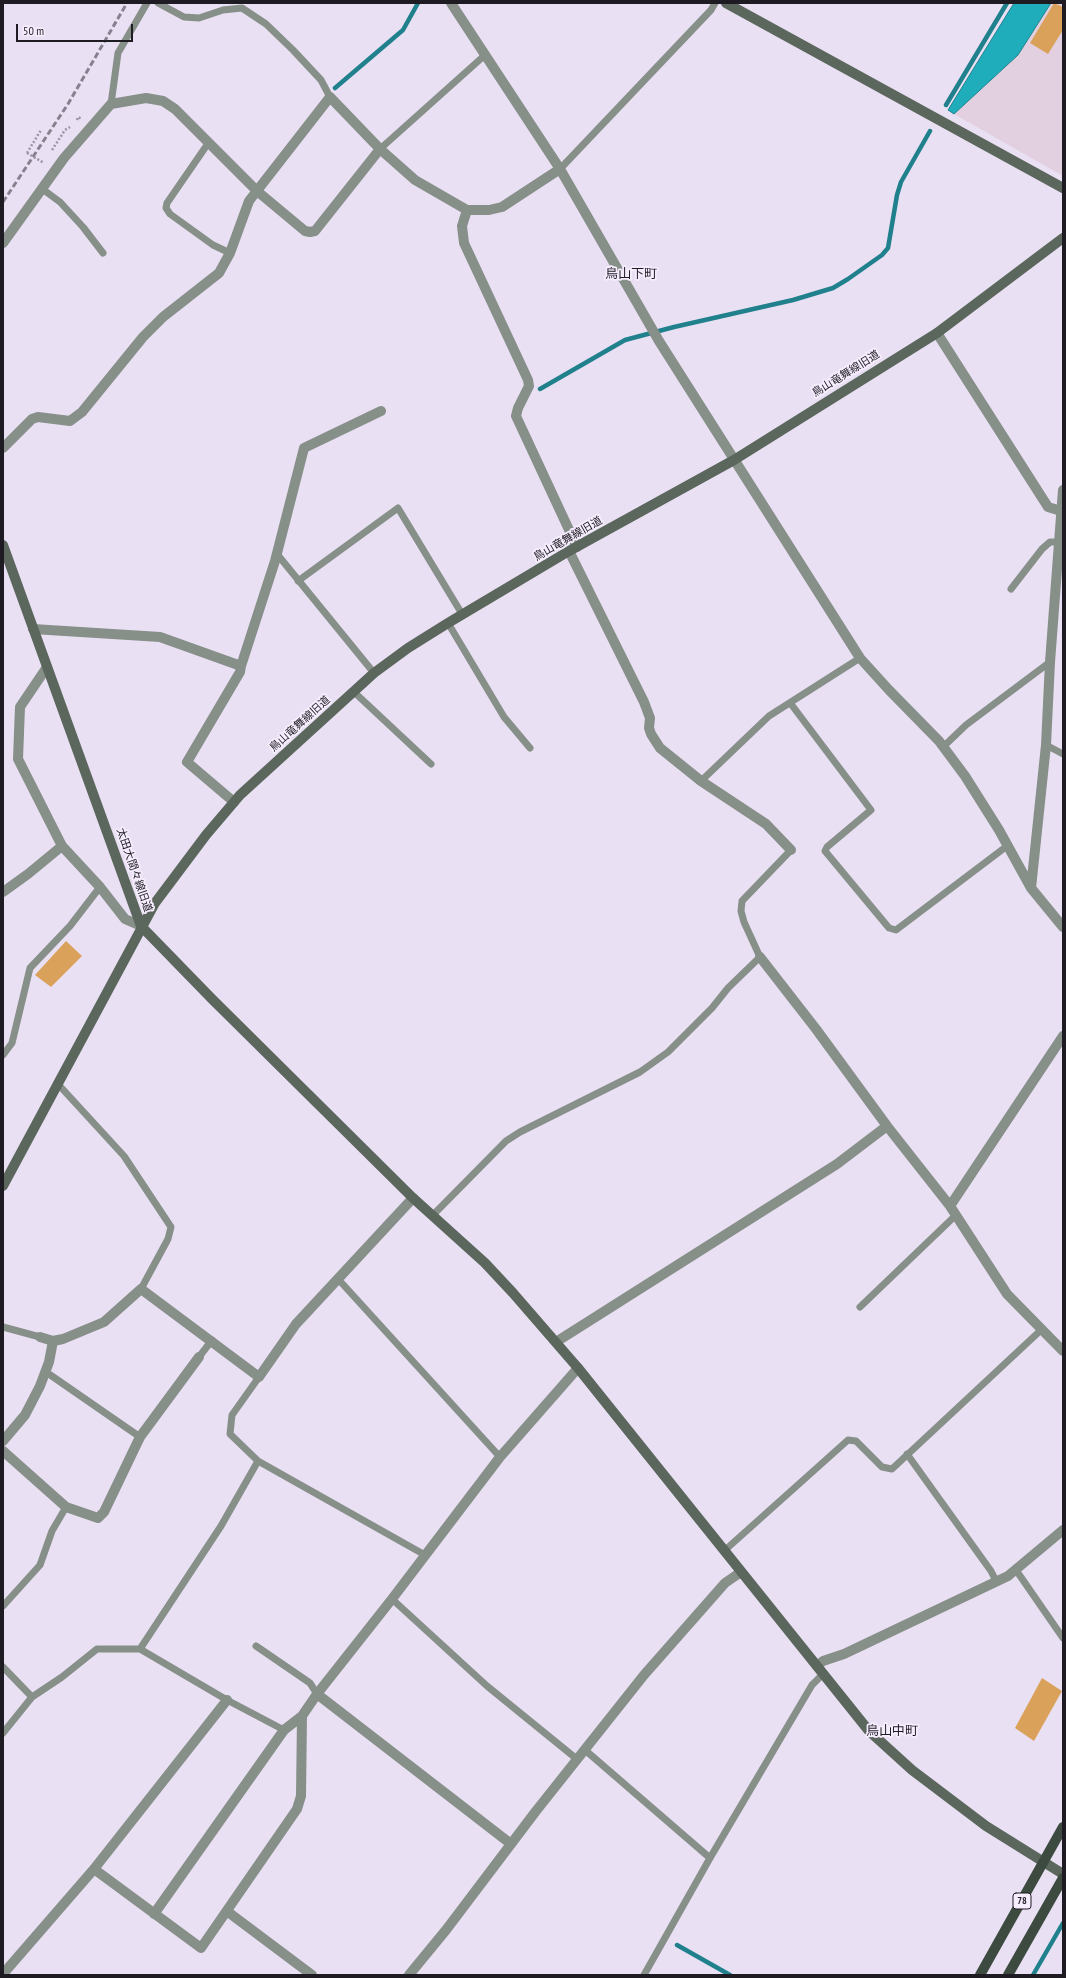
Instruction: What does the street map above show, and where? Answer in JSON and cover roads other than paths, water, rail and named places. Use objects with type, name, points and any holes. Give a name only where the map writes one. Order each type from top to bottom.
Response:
[{"type":"main road","name":"78","points":[[980,1975],[1063,1827]]},
{"type":"main road","name":"78","points":[[1008,1975],[1063,1878]]},
{"type":"street","points":[[451,3],[560,169],[659,341],[860,658],[943,747],[965,776],[999,830],[1031,888],[1063,927]]},
{"type":"street","points":[[726,3],[1063,188]]},
{"type":"street","points":[[3,448],[32,419],[38,417],[70,421],[82,412],[143,337],[163,317],[219,273],[230,254],[249,201],[330,97],[380,149],[415,180],[467,210],[489,210],[502,207],[560,169]]},
{"type":"street","points":[[3,243],[64,158],[111,104],[146,98],[163,101],[176,109],[257,191],[305,231],[310,232],[315,231],[380,149]]},
{"type":"street","points":[[467,210],[462,226],[464,244],[528,380],[529,386],[518,408],[516,416],[573,549],[644,702],[650,718],[649,728],[651,734],[660,748],[701,781],[766,824],[791,850]]},
{"type":"street","name":"鳥山竜舞線旧道","points":[[141,926],[155,903],[206,835],[234,802],[374,674],[408,648],[462,614],[573,549],[734,460],[937,333],[1063,238]]},
{"type":"street","points":[[937,333],[1048,507],[1061,511]]},
{"type":"street","points":[[234,802],[187,762],[240,672],[240,666],[277,554],[304,448],[381,411]]},
{"type":"street","points":[[1031,888],[1046,745],[1050,662],[1063,490]]},
{"type":"street","name":"太田大間々線旧道","points":[[3,545],[141,926],[3,1186]]},
{"type":"street","points":[[33,629],[160,638],[240,666]]},
{"type":"street","points":[[47,667],[20,707],[18,759],[62,846],[100,887],[125,919],[141,926],[212,999],[413,1198],[485,1263],[578,1368],[868,1732],[912,1770],[986,1826],[1063,1874]]},
{"type":"street","points":[[3,892],[62,846]]},
{"type":"street","points":[[760,957],[816,1029],[887,1126],[950,1206],[1007,1294],[1041,1330],[1063,1350]]},
{"type":"street","points":[[950,1206],[1063,1036]]},
{"type":"street","points":[[556,1342],[837,1164],[887,1126]]},
{"type":"street","points":[[40,1338],[53,1341],[63,1340],[104,1322],[141,1289],[212,1340],[259,1377],[296,1324],[339,1280],[413,1198]]},
{"type":"street","points":[[3,1441],[25,1415],[46,1372],[53,1341]]},
{"type":"street","points":[[3,1451],[66,1507],[98,1518],[104,1512],[140,1437],[200,1357]]},
{"type":"street","points":[[154,1914],[284,1730],[302,1716],[317,1694],[392,1599],[500,1457],[578,1368]]},
{"type":"street","points":[[820,1670],[823,1661],[844,1654],[1016,1570],[1063,1530]]},
{"type":"street","points":[[409,1975],[446,1930],[511,1844],[644,1675],[725,1583],[741,1572]]},
{"type":"street","points":[[317,1694],[511,1844]]},
{"type":"street","points":[[3,1974],[94,1869],[228,1700]]},
{"type":"street","points":[[94,1869],[201,1948],[228,1912],[297,1808],[301,1796],[303,1739],[302,1716]]},
{"type":"street","points":[[228,1912],[312,1975]]},
{"type":"lane","points":[[111,104],[118,53],[148,3]]},
{"type":"lane","points":[[158,3],[184,17],[199,18],[223,10],[242,8],[266,24],[293,50],[321,80],[330,97]]},
{"type":"lane","points":[[560,169],[711,10],[715,3]]},
{"type":"lane","points":[[380,149],[485,55]]},
{"type":"lane","points":[[209,142],[167,203],[166,208],[170,214],[213,245],[230,254]]},
{"type":"lane","points":[[42,188],[60,202],[83,227],[103,253]]},
{"type":"lane","points":[[298,581],[398,508],[462,614]]},
{"type":"lane","points":[[1011,588],[1042,549],[1050,542],[1059,542]]},
{"type":"lane","points":[[277,554],[374,674]]},
{"type":"lane","points":[[448,623],[504,717],[530,748]]},
{"type":"lane","points":[[701,781],[769,716],[791,704],[860,658]]},
{"type":"lane","points":[[943,747],[972,721],[1050,662]]},
{"type":"lane","points":[[354,692],[430,764]]},
{"type":"lane","points":[[791,704],[871,810],[827,847],[825,851],[889,928],[896,930],[1007,846]]},
{"type":"lane","points":[[1046,745],[1063,754]]},
{"type":"lane","points":[[432,1216],[506,1141],[520,1132],[640,1072],[668,1052],[760,957],[744,922],[741,911],[742,901],[791,850]]},
{"type":"lane","points":[[3,1055],[12,1043],[30,968],[70,926],[100,887]]},
{"type":"lane","points":[[57,1083],[124,1156],[171,1227],[168,1239],[141,1289]]},
{"type":"lane","points":[[860,1307],[956,1215]]},
{"type":"lane","points":[[339,1280],[500,1457]]},
{"type":"lane","points":[[3,1327],[40,1338]]},
{"type":"lane","points":[[724,1551],[848,1440],[856,1441],[882,1467],[892,1469],[1041,1330]]},
{"type":"lane","points":[[200,1357],[212,1340]]},
{"type":"lane","points":[[46,1372],[140,1437]]},
{"type":"lane","points":[[259,1377],[232,1415],[230,1434],[258,1461],[425,1555]]},
{"type":"lane","points":[[907,1454],[996,1580]]},
{"type":"lane","points":[[140,1649],[221,1526],[258,1461]]},
{"type":"lane","points":[[3,1606],[40,1565],[52,1531],[66,1507]]},
{"type":"lane","points":[[1016,1570],[1063,1638]]},
{"type":"lane","points":[[392,1599],[487,1686],[578,1760]]},
{"type":"lane","points":[[256,1646],[310,1683],[317,1694]]},
{"type":"lane","points":[[3,1733],[32,1696],[62,1677],[97,1650],[140,1649],[228,1700],[284,1730]]},
{"type":"lane","points":[[3,1667],[32,1696]]},
{"type":"lane","points":[[644,1975],[710,1858],[820,1670]]},
{"type":"lane","points":[[585,1750],[710,1858]]},
{"type":"water","points":[[1014,3],[1051,3],[1018,55],[954,114],[948,110]]},
{"type":"waterway","points":[[335,88],[403,30],[418,3]]},
{"type":"waterway","points":[[946,105],[1007,3]]},
{"type":"waterway","points":[[540,389],[625,340],[674,327],[793,300],[833,288],[848,279],[882,255],[888,248],[897,195],[901,182],[930,131]]},
{"type":"waterway","points":[[1033,1975],[1063,1923]]},
{"type":"waterway","points":[[677,1945],[730,1975]]},
{"type":"railway","points":[[3,202],[68,104],[127,3]]},
{"type":"district","name":"鳥山下町","points":[[631,274]]},
{"type":"district","name":"鳥山中町","points":[[892,1731]]}]
